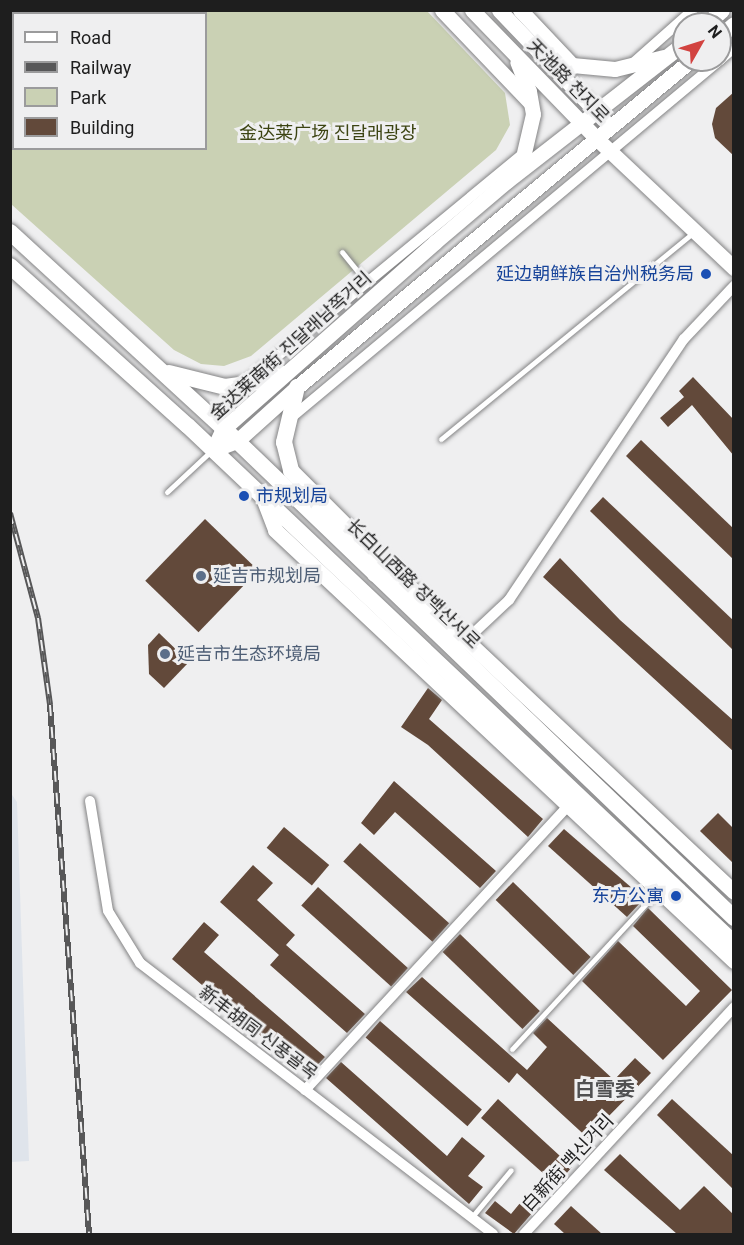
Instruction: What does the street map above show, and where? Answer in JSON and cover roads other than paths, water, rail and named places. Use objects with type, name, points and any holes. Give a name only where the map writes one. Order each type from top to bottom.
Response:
[{"type":"main road","points":[[442,10],[532,104]]},
{"type":"main road","name":"天池路 천지로","points":[[472,10],[596,138],[734,268]]},
{"type":"main road","name":"天池路 천지로","points":[[499,10],[612,127],[611,151]]},
{"type":"main road","name":"天池路 천지로","points":[[520,10],[573,66]]},
{"type":"main road","points":[[507,45],[523,73],[532,104],[533,119],[525,152],[507,181]]},
{"type":"main road","points":[[551,63],[573,66],[630,66],[670,55]]},
{"type":"main road","name":"金达莱南街 진달래남쪽거리","points":[[213,450],[223,429],[507,181],[598,113],[670,55]]},
{"type":"main road","name":"金达莱南街 진달래남쪽거리","points":[[213,450],[237,441],[297,387],[677,72]]},
{"type":"main road","name":"长白山西路 장백산서로","points":[[10,232],[237,441],[375,574],[461,645],[734,892]]},
{"type":"main road","points":[[10,266],[263,498],[573,800],[734,962]]},
{"type":"main road","points":[[144,387],[160,369],[206,385],[243,386],[284,374]]},
{"type":"main road","points":[[297,387],[285,425],[286,457],[291,471],[368,548],[375,574]]},
{"type":"main road","name":"长白山西路 장백산서로","points":[[368,548],[461,645],[734,918]]},
{"type":"main road","points":[[573,800],[734,943]]},
{"type":"street","points":[[630,66],[693,10]]},
{"type":"street","points":[[285,425],[305,404],[706,72]]},
{"type":"street","name":"金达莱南街 진달래남쪽거리","points":[[243,386],[525,152]]},
{"type":"street","points":[[461,645],[509,600],[684,339],[734,286]]},
{"type":"street","points":[[305,1090],[573,800]]},
{"type":"street","name":"新丰胡同 신풍골목","points":[[90,801],[108,911],[127,947],[159,980],[493,1234]]},
{"type":"street","name":"白新街 백신거리","points":[[525,1234],[734,1007]]},
{"type":"lane","points":[[441,439],[695,231]]},
{"type":"lane","points":[[342,252],[367,283]]},
{"type":"lane","points":[[167,492],[213,450]]},
{"type":"lane","points":[[512,1049],[659,889]]},
{"type":"lane","points":[[471,1218],[511,1170]]},
{"type":"railway","points":[[10,513],[38,618],[50,705],[89,1234]]},
{"type":"place","name":"延边朝鲜族自治州税务局","points":[[706,274]]},
{"type":"place","name":"市规划局","points":[[244,496]]},
{"type":"place","name":"延吉市规划局","points":[[201,576]]},
{"type":"place","name":"延吉市生态环境局","points":[[165,654]]},
{"type":"place","name":"东方公寓","points":[[676,896]]},
{"type":"district","name":"白雪委","points":[[605,1089]]},
{"type":"park label","name":"金达莱广场 진달래광장","points":[[328,133]]}]
